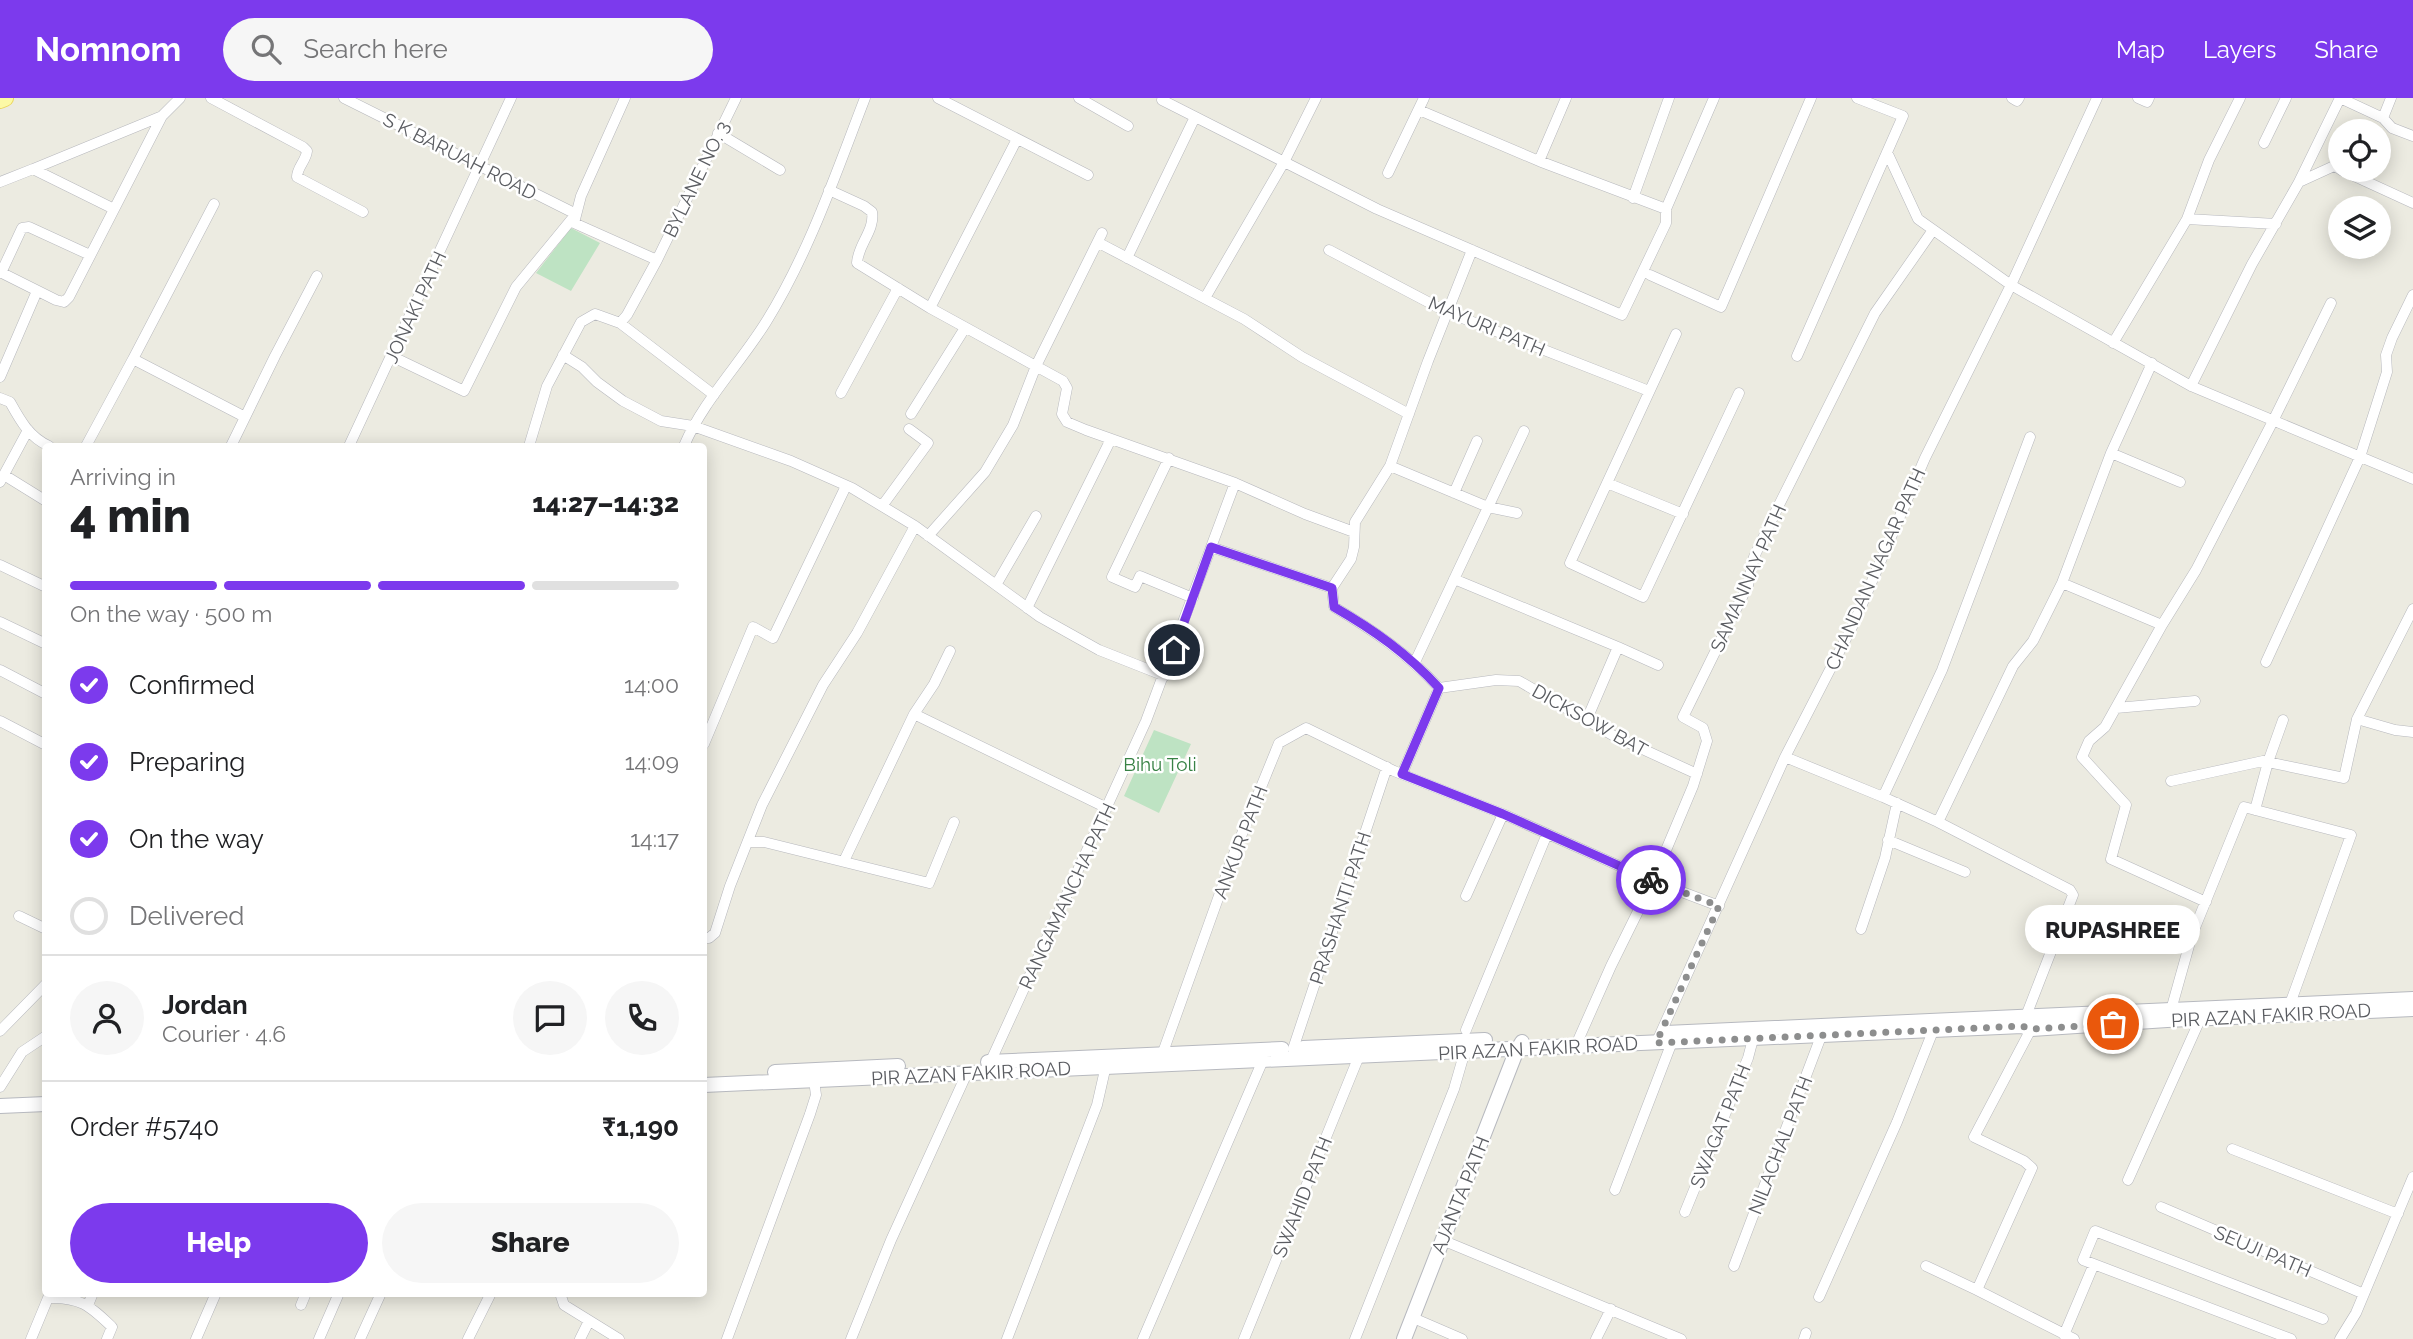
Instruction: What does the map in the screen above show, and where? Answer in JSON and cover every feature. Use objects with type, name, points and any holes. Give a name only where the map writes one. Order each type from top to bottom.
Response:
[{"type":"main road","name":"PIR AZAN FAKIR ROAD","points":[[2171,1015],[2290,1004],[2413,999]]},
{"type":"main road","name":"PIR AZAN FAKIR ROAD","points":[[1663,1039],[1933,1025],[2022,1026],[2029,1023],[2171,1015],[2413,1009]]},
{"type":"main road","name":"PIR AZAN FAKIR ROAD","points":[[707,1075],[1107,1062],[1263,1060],[1465,1051],[1578,1041],[1753,1039],[1824,1030]]},
{"type":"main road","name":"PIR AZAN FAKIR ROAD","points":[[1107,1062],[1162,1055],[1293,1049],[1520,1046]]},
{"type":"main road","name":"AJANTA PATH","points":[[1404,1339],[1520,1046]]},
{"type":"main road","name":"PIR AZAN FAKIR ROAD","points":[[707,1085],[967,1073],[988,1067]]},
{"type":"main road","points":[[0,1106],[42,1104]]},
{"type":"main road","points":[[0,1116],[42,1114]]},
{"type":"street","points":[[90,255],[29,227],[22,228],[1,273],[37,292],[64,302],[69,297],[162,117],[180,98]]},
{"type":"street","points":[[211,98],[303,147],[307,151],[297,177],[363,212]]},
{"type":"street","name":"S K BARUAH ROAD","points":[[344,98],[576,214],[573,223],[657,260]]},
{"type":"street","name":"JONAKI PATH","points":[[350,443],[511,98]]},
{"type":"street","points":[[391,356],[464,391],[516,287],[576,214],[581,196],[625,98]]},
{"type":"street","name":"BYLANE NO. 3","points":[[620,323],[657,260],[736,98]]},
{"type":"street","points":[[685,443],[692,426],[766,322],[790,279],[865,98]]},
{"type":"street","points":[[938,98],[1088,175]]},
{"type":"street","points":[[1079,98],[1128,126]]},
{"type":"street","points":[[1205,298],[1283,162],[1316,98]]},
{"type":"street","points":[[1388,173],[1424,98]]},
{"type":"street","points":[[1539,161],[1566,98]]},
{"type":"street","points":[[1633,198],[1669,98]]},
{"type":"street","points":[[1162,100],[1377,209],[1622,315],[1666,223],[1666,209],[1714,98]]},
{"type":"street","points":[[1650,275],[1721,307],[1811,98]]},
{"type":"street","points":[[1797,356],[1903,116],[1857,98]]},
{"type":"street","points":[[2012,98],[2017,101],[2019,98]]},
{"type":"street","name":"CHANDAN NAGAR PATH","points":[[1615,1190],[1663,1039],[1719,906],[1785,757],[1854,623],[1924,458],[2011,285],[2097,98]]},
{"type":"street","points":[[2138,98],[2147,102],[2149,98]]},
{"type":"street","points":[[2113,343],[2187,219],[2209,160],[2240,98]]},
{"type":"street","points":[[2264,143],[2286,98]]},
{"type":"street","points":[[2191,386],[2252,264],[2299,182],[2340,98],[2383,118],[2392,128],[2413,136]]},
{"type":"street","points":[[2383,118],[2391,98]]},
{"type":"street","points":[[1419,110],[1539,161],[1666,209]]},
{"type":"street","points":[[0,182],[162,117]]},
{"type":"street","points":[[1127,258],[1195,117]]},
{"type":"street","points":[[718,133],[780,170]]},
{"type":"street","points":[[930,308],[1017,139]]},
{"type":"street","points":[[1887,152],[1918,219],[2011,285],[2191,386],[2413,479]]},
{"type":"street","points":[[33,169],[114,209]]},
{"type":"street","points":[[2299,182],[2328,169]]},
{"type":"street","points":[[2368,182],[2413,203]]},
{"type":"street","points":[[829,190],[872,212],[874,223],[858,253],[858,262],[930,308],[1063,381],[1067,388],[1062,414],[1067,422],[1235,483],[1354,532]]},
{"type":"street","points":[[88,443],[214,204]]},
{"type":"street","points":[[2187,219],[2276,224]]},
{"type":"street","name":"SAMANNAY PATH","points":[[1578,1041],[1611,966],[1654,881],[1697,774],[1707,741],[1703,728],[1683,717],[1748,585],[1754,557],[1875,313],[1933,230]]},
{"type":"street","points":[[928,536],[985,472],[1013,425],[1036,366],[1100,238],[1127,258],[1244,319],[1302,357],[1409,414]]},
{"type":"street","name":"MAYURI PATH","points":[[1329,250],[1447,312],[1649,391]]},
{"type":"street","points":[[1402,774],[1439,688],[1415,662],[1367,626],[1334,607],[1332,588],[1351,559],[1355,522],[1390,466],[1472,250]]},
{"type":"street","points":[[233,443],[317,276]]},
{"type":"street","points":[[841,393],[898,288]]},
{"type":"street","points":[[0,377],[37,292]]},
{"type":"street","points":[[2266,662],[2360,457],[2387,372],[2386,355],[2413,295]]},
{"type":"street","points":[[2206,902],[2111,859],[2126,805],[2082,757],[2089,741],[2105,727],[2196,570],[2331,303]]},
{"type":"street","points":[[531,443],[547,386],[581,322],[595,314],[620,323],[714,395]]},
{"type":"street","points":[[911,414],[965,328]]},
{"type":"street","points":[[1675,334],[1570,563],[1643,597],[1739,393]]},
{"type":"street","points":[[563,355],[623,401],[661,421],[692,426],[791,461],[846,486],[915,526],[1027,608],[1099,649],[1165,676]]},
{"type":"street","points":[[133,359],[246,417]]},
{"type":"street","points":[[1938,822],[2013,666],[2032,641],[2062,583],[2111,453],[2152,363]]},
{"type":"street","points":[[0,398],[10,401],[35,440],[42,443]]},
{"type":"street","points":[[882,506],[928,443],[909,429]]},
{"type":"street","points":[[28,430],[2,479],[42,499]]},
{"type":"street","points":[[1415,662],[1524,431]]},
{"type":"street","points":[[1883,797],[1942,670],[2029,437]]},
{"type":"street","points":[[1027,608],[1111,439]]},
{"type":"street","points":[[1454,493],[1477,441]]},
{"type":"street","points":[[2111,453],[2180,482]]},
{"type":"street","points":[[1169,458],[1112,577],[1135,587],[1140,576],[1193,598]]},
{"type":"street","points":[[1390,466],[1488,507],[1517,513]]},
{"type":"street","name":"RANGAMANCHA PATH","points":[[988,1067],[1165,676],[1235,483]]},
{"type":"street","points":[[1607,483],[1683,514]]},
{"type":"street","points":[[707,737],[753,627],[773,638],[846,486]]},
{"type":"street","points":[[996,585],[1037,516]]},
{"type":"street","points":[[707,938],[715,933],[762,805],[824,685],[858,633],[915,526]]},
{"type":"street","points":[[1211,547],[1332,588]]},
{"type":"street","points":[[0,565],[42,585]]},
{"type":"street","points":[[1454,579],[1658,665]]},
{"type":"street","points":[[2062,583],[2162,625]]},
{"type":"street","points":[[2171,781],[2263,761],[2344,778],[2357,719],[2413,609]]},
{"type":"street","points":[[0,622],[42,642]]},
{"type":"street","points":[[1587,719],[1618,647]]},
{"type":"street","points":[[844,861],[914,714],[934,684],[950,651]]},
{"type":"street","points":[[0,670],[42,692]]},
{"type":"street","name":"DICKSOW BAT","points":[[1439,688],[1496,680],[1519,681],[1614,736],[1697,774]]},
{"type":"street","points":[[2116,708],[2195,701]]},
{"type":"street","points":[[914,714],[1107,808]]},
{"type":"street","points":[[2357,719],[2395,730],[2413,732]]},
{"type":"street","points":[[2255,810],[2283,720]]},
{"type":"street","points":[[0,721],[42,743]]},
{"type":"street","name":"ANKUR PATH","points":[[1162,1055],[1235,851],[1279,743],[1306,728],[1387,767]]},
{"type":"street","points":[[1785,757],[1938,822],[2070,890],[2074,895],[2029,1023],[1974,1137],[2024,1161],[2032,1168],[1977,1290]]},
{"type":"street","points":[[1387,767],[1719,906]]},
{"type":"street","name":"PRASHANTI PATH","points":[[1293,1049],[1387,767]]},
{"type":"street","points":[[1861,929],[1885,858],[1897,803]]},
{"type":"street","points":[[2171,1015],[2192,935],[2244,807],[2351,835],[2290,1004]]},
{"type":"street","points":[[1466,896],[1503,814]]},
{"type":"street","points":[[748,842],[764,842],[929,883],[954,822]]},
{"type":"street","points":[[1466,1030],[1547,834]]},
{"type":"street","points":[[1888,840],[1965,872]]},
{"type":"street","points":[[19,915],[42,927]]},
{"type":"street","points":[[0,1031],[42,988]]},
{"type":"street","points":[[2128,1180],[2198,1024]]},
{"type":"street","points":[[1819,1297],[1897,1122],[1933,1025]]},
{"type":"street","name":"NILACHAL PATH","points":[[1734,1265],[1824,1030]]},
{"type":"street","points":[[2,1081],[22,1052],[42,1039]]},
{"type":"street","name":"SWAGAT PATH","points":[[1685,1212],[1748,1058],[1753,1039]]},
{"type":"street","points":[[1355,1339],[1454,1090],[1465,1051]]},
{"type":"street","name":"SWAHID PATH","points":[[1244,1339],[1359,1056]]},
{"type":"street","points":[[1143,1339],[1263,1060]]},
{"type":"street","points":[[1007,1339],[1097,1105],[1107,1062]]},
{"type":"street","points":[[851,1339],[891,1240],[967,1073]]},
{"type":"street","points":[[727,1339],[810,1114],[816,1095],[814,1080]]},
{"type":"street","points":[[2232,1149],[2398,1214]]},
{"type":"street","points":[[2340,1339],[2364,1294],[2398,1214],[2410,1193],[2413,1177]]},
{"type":"street","name":"SEUJI PATH","points":[[2161,1208],[2364,1294]]},
{"type":"street","points":[[2291,1339],[2083,1260],[2095,1231],[2323,1319]]},
{"type":"street","points":[[1442,1240],[1681,1339]]},
{"type":"street","points":[[1926,1266],[2069,1337],[2094,1264]]},
{"type":"street","points":[[31,1339],[48,1298],[67,1297],[88,1305],[112,1327],[107,1339]]},
{"type":"street","points":[[88,1305],[91,1297]]},
{"type":"street","points":[[196,1339],[214,1297]]},
{"type":"street","points":[[301,1305],[304,1297]]},
{"type":"street","points":[[319,1339],[336,1297]]},
{"type":"street","points":[[360,1339],[379,1297]]},
{"type":"street","points":[[468,1339],[489,1297]]},
{"type":"street","points":[[561,1297],[564,1305],[619,1339]]},
{"type":"street","points":[[1596,1339],[1611,1309]]},
{"type":"street","points":[[1411,1317],[1462,1339]]},
{"type":"street","points":[[580,1339],[589,1321]]},
{"type":"street","points":[[2051,1327],[2051,1339]]},
{"type":"green space","points":[[571,228],[600,243],[571,291],[536,273]]},
{"type":"green space","name":"Bihu Toli","points":[[1154,730],[1191,744],[1159,813],[1124,796]]},
{"type":"way so far","points":[[1651,880],[1719,906],[1656,1043],[2113,1024]]},
{"type":"place","name":"RUPASHREE","points":[[2113,1024]]},
{"type":"route","points":[[1174,650],[1211,547],[1332,588],[1334,607],[1367,626],[1415,662],[1439,688],[1402,774],[1503,814],[1651,880]]}]
